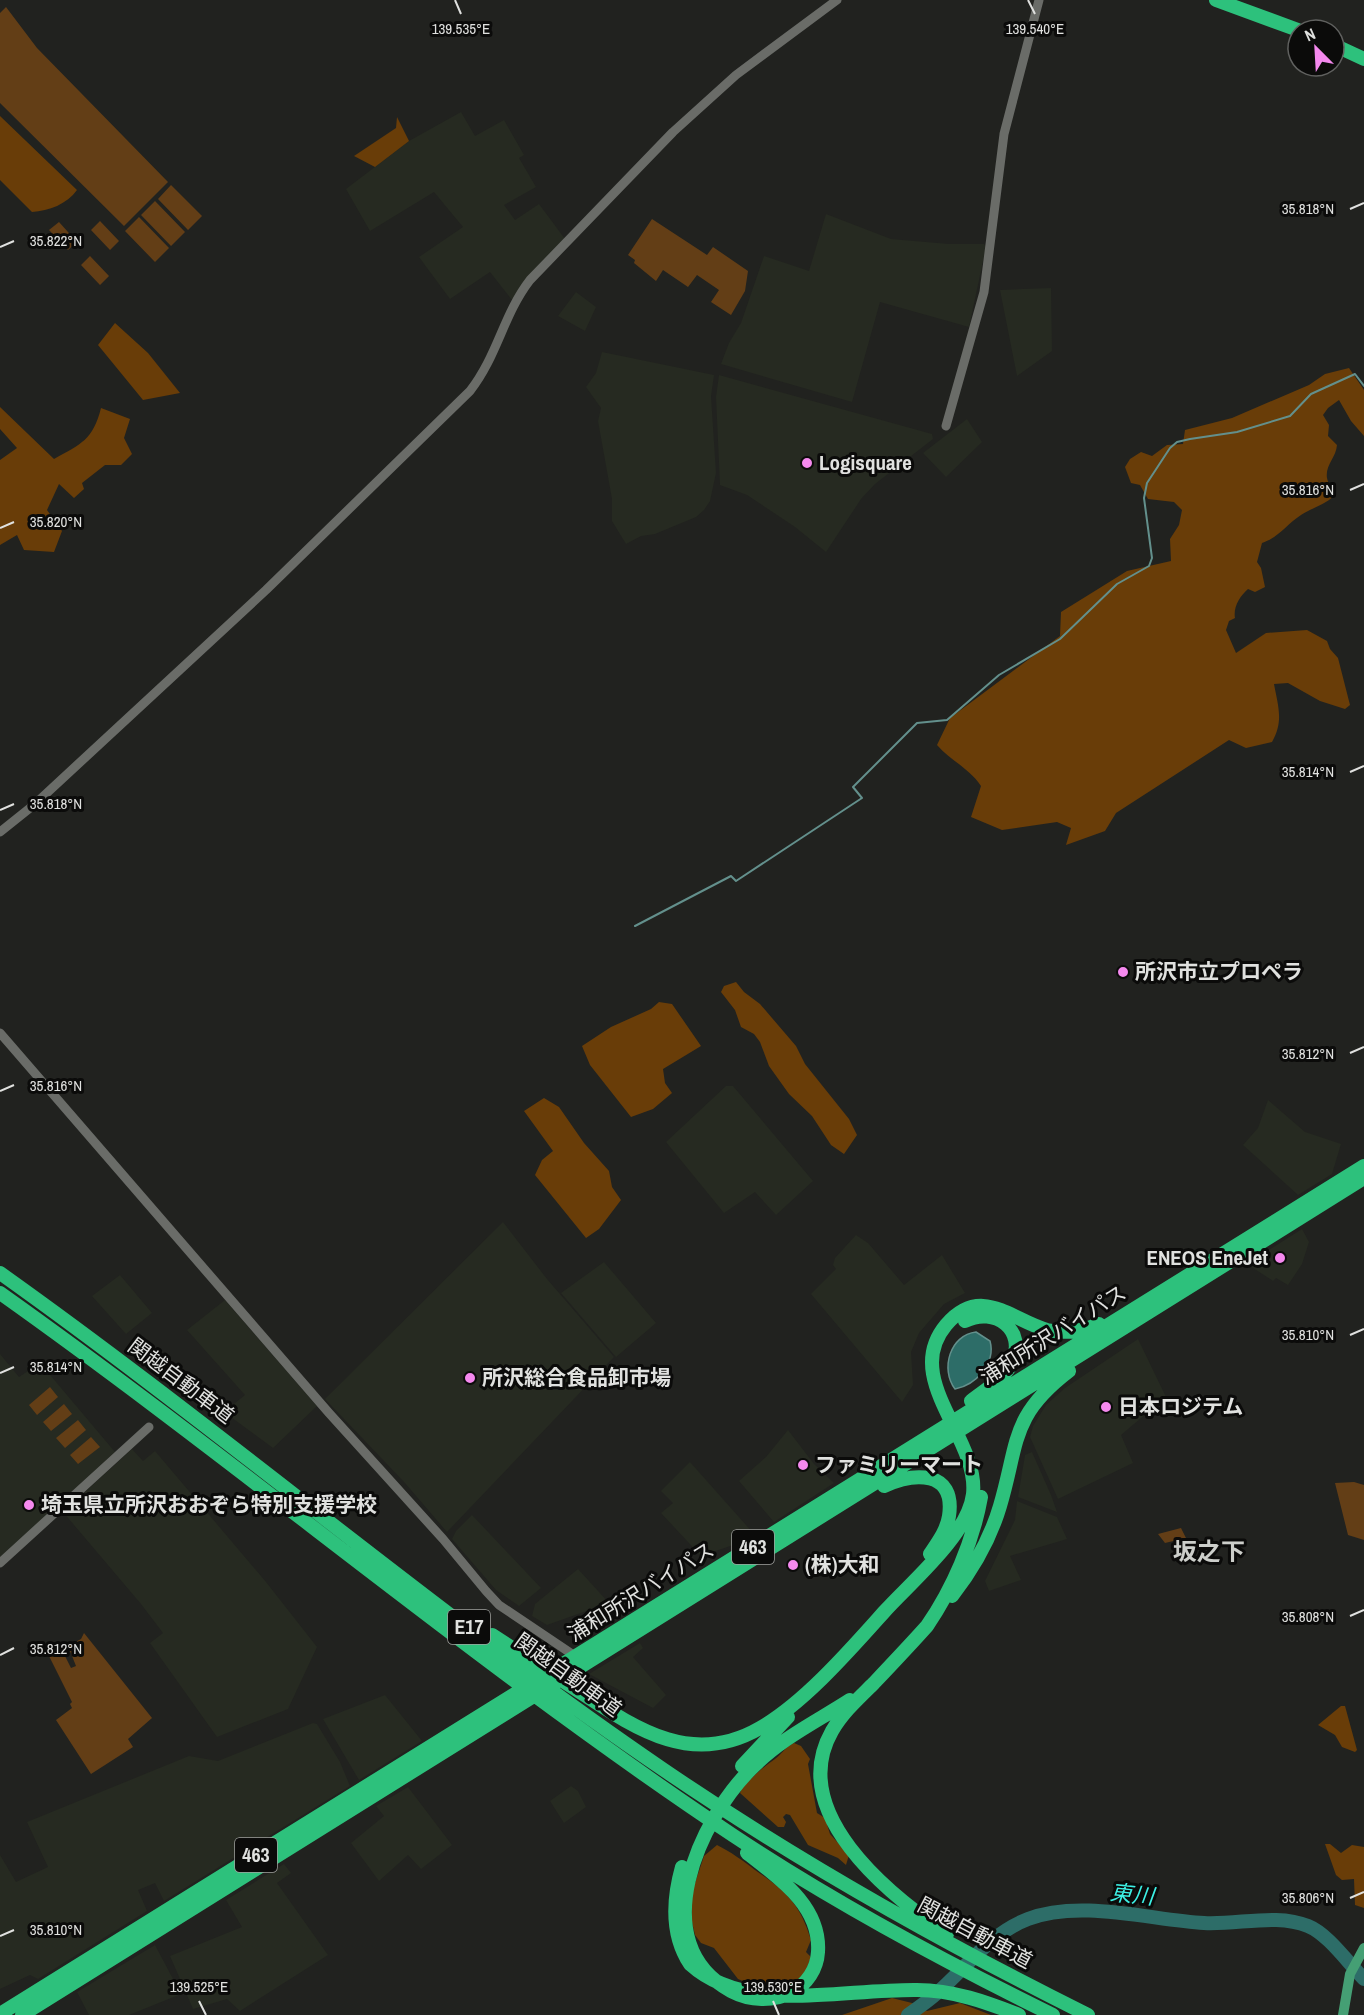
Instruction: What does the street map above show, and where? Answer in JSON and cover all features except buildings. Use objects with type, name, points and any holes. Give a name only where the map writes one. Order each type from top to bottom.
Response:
[{"type":"highway","points":[[1216,0],[1286,26]]},
{"type":"highway","points":[[1346,51],[1364,59]]},
{"type":"highway","name":"浦和所沢バイパス","points":[[966,1415],[1364,1166]]},
{"type":"highway","name":"浦和所沢バイパス","points":[[966,1415],[1161,1305],[1364,1178]]},
{"type":"highway","points":[[770,2013],[741,2007],[718,1995],[700,1979],[682,1949],[676,1925],[676,1899],[684,1860],[728,1788],[958,1530],[969,1511],[973,1492],[972,1472],[967,1452],[938,1391],[933,1373],[935,1347],[946,1325],[967,1310],[983,1305],[999,1308],[1049,1330],[1068,1332],[1086,1329],[1105,1322],[1207,1264]]},
{"type":"highway","name":"関越自動車道","points":[[0,1273],[591,1719],[664,1770],[807,1863],[993,1965],[1090,2015]]},
{"type":"highway","name":"関越自動車道","points":[[0,1293],[142,1398],[513,1681],[610,1751],[798,1876],[946,1961],[1053,2015]]},
{"type":"highway","points":[[961,1947],[876,1878],[846,1843],[828,1807],[821,1776],[828,1739],[842,1715],[927,1626],[968,1575],[987,1540],[1000,1507],[1018,1430],[1034,1402],[1050,1386],[1161,1305]]},
{"type":"highway","points":[[927,1626],[943,1601],[967,1547],[979,1510],[982,1486],[977,1456],[942,1379],[942,1352],[953,1331],[965,1321],[980,1315],[994,1317],[1011,1331],[1015,1344],[1014,1358],[999,1379],[966,1415],[946,1428]]},
{"type":"highway","name":"浦和所沢バイパス","points":[[22,2015],[887,1463],[946,1428]]},
{"type":"highway","name":"浦和所沢バイパス","points":[[581,1660],[826,1514],[946,1428]]},
{"type":"highway","points":[[826,1514],[909,1476],[925,1476],[937,1482],[946,1494],[949,1517],[943,1533],[918,1574]]},
{"type":"highway","points":[[400,1575],[610,1711],[647,1732],[675,1742],[714,1744],[750,1734],[783,1712],[838,1662]]},
{"type":"highway","points":[[728,1788],[784,1740],[846,1703],[876,1681]]},
{"type":"highway","name":"浦和所沢バイパス","points":[[0,2014],[518,1700]]},
{"type":"highway","points":[[610,1751],[641,1777],[765,1867],[799,1898],[815,1927],[818,1953],[810,1977],[797,1990],[771,1999],[742,1995],[719,1983],[701,1964],[688,1936],[685,1905],[699,1835]]},
{"type":"highway","points":[[811,2010],[882,1993],[918,1989],[966,1996],[1019,2015]]},
{"type":"main road","points":[[1343,2015],[1347,1983],[1362,1952]]},
{"type":"street","points":[[0,832],[35,804],[257,598],[470,390],[495,353],[512,308],[530,280],[673,132],[736,75],[837,0]]},
{"type":"street","points":[[946,426],[984,292],[1004,134],[1039,0]]},
{"type":"street","points":[[0,1033],[486,1591],[499,1605],[581,1660]]},
{"type":"street","points":[[0,1563],[149,1427]]},
{"type":"shaded area","points":[[6,7],[37,48],[168,182],[124,226],[0,103],[0,13]]},
{"type":"shaded area","points":[[461,112],[475,136],[504,120],[524,155],[519,158],[536,187],[504,205],[515,220],[539,204],[565,239],[535,270],[512,300],[490,272],[450,299],[419,257],[463,227],[434,192],[370,231],[346,189],[409,141]]},
{"type":"shaded area","points":[[0,116],[77,190],[73,195],[63,203],[51,208],[32,212],[0,180]]},
{"type":"shaded area","points":[[397,117],[409,141],[375,167],[354,156],[396,128]]},
{"type":"shaded area","points":[[171,185],[202,216],[188,230],[158,199]]},
{"type":"shaded area","points":[[155,201],[185,232],[171,246],[141,215]]},
{"type":"shaded area","points":[[826,214],[891,239],[949,244],[984,244],[986,247],[969,327],[880,302],[852,402],[721,364],[729,343],[741,323],[764,256],[809,271]]},
{"type":"shaded area","points":[[139,217],[169,248],[155,262],[125,231]]},
{"type":"shaded area","points":[[652,219],[707,255],[713,247],[748,271],[745,291],[731,315],[711,302],[719,290],[697,275],[688,287],[663,270],[656,281],[634,263],[635,260],[628,255]]},
{"type":"shaded area","points":[[100,221],[119,241],[110,250],[91,230]]},
{"type":"shaded area","points":[[59,222],[77,242],[68,250],[49,230]]},
{"type":"shaded area","points":[[90,256],[109,276],[100,285],[81,265]]},
{"type":"shaded area","points":[[1051,288],[1052,351],[1017,376],[1000,290]]},
{"type":"shaded area","points":[[576,292],[596,307],[585,331],[558,316]]},
{"type":"shaded area","points":[[115,323],[148,353],[180,393],[143,400],[98,345]]},
{"type":"shaded area","points":[[602,352],[714,375],[711,396],[716,473],[710,501],[696,517],[655,534],[641,536],[626,544],[612,521],[612,499],[598,421],[601,408],[586,387],[596,373]]},
{"type":"shaded area","points":[[1349,368],[1364,390],[1364,436],[1351,421],[1339,400],[1328,408],[1323,415],[1329,425],[1328,436],[1337,445],[1327,473],[1334,496],[1301,515],[1273,538],[1262,543],[1257,562],[1261,568],[1265,587],[1255,592],[1248,589],[1245,592],[1236,606],[1235,618],[1229,621],[1226,630],[1236,653],[1266,633],[1307,630],[1327,641],[1330,649],[1338,658],[1350,705],[1345,709],[1320,701],[1288,683],[1274,684],[1279,720],[1272,742],[1246,748],[1229,740],[1116,813],[1105,831],[1066,845],[1071,828],[1057,822],[1002,830],[971,817],[981,786],[971,774],[937,745],[950,718],[1060,636],[1061,612],[1127,571],[1171,561],[1170,539],[1179,525],[1182,510],[1174,502],[1148,499],[1140,485],[1131,483],[1125,467],[1130,459],[1141,452],[1152,456],[1167,445],[1183,444],[1185,430],[1232,418],[1309,385],[1325,374]]},
{"type":"shaded area","points":[[719,375],[932,434],[933,439],[875,484],[861,499],[826,552],[795,527],[747,495],[720,485],[716,397]]},
{"type":"shaded area","points":[[0,407],[54,459],[85,440],[98,419],[101,408],[130,419],[124,438],[132,454],[121,465],[105,465],[82,483],[84,489],[74,498],[59,484],[47,510],[62,531],[54,552],[24,550],[17,535],[0,545],[0,460],[17,448],[0,429]]},
{"type":"shaded area","points":[[967,419],[982,442],[946,477],[923,453]]},
{"type":"shaded area","points":[[736,982],[744,992],[760,1004],[796,1046],[805,1064],[849,1119],[857,1135],[844,1154],[831,1145],[812,1116],[789,1094],[769,1066],[760,1042],[754,1034],[741,1027],[735,1010],[721,992],[724,986]]},
{"type":"shaded area","points":[[659,1002],[672,1004],[701,1046],[663,1069],[665,1083],[672,1093],[653,1109],[631,1117],[590,1065],[582,1046],[611,1027],[651,1009]]},
{"type":"shaded area","points":[[726,1086],[733,1086],[813,1181],[776,1215],[755,1192],[724,1213],[666,1142]]},
{"type":"shaded area","points":[[544,1098],[559,1107],[584,1143],[609,1171],[612,1187],[621,1200],[599,1229],[586,1238],[535,1175],[542,1160],[553,1151],[524,1111]]},
{"type":"shaded area","points":[[1268,1100],[1305,1132],[1341,1144],[1332,1174],[1298,1195],[1243,1145],[1258,1128]]},
{"type":"shaded area","name":"所沢総合食品卸市場","points":[[503,1222],[547,1279],[614,1357],[447,1532],[405,1483],[325,1399]]},
{"type":"shaded area","name":"ENEOS EneJet","points":[[1302,1229],[1309,1242],[1302,1264],[1288,1285],[1276,1278],[1273,1281],[1247,1264]]},
{"type":"shaded area","points":[[856,1235],[868,1243],[904,1285],[942,1255],[965,1293],[944,1304],[919,1333],[911,1352],[913,1385],[902,1402],[811,1294],[836,1269],[833,1265],[835,1258]]},
{"type":"shaded area","points":[[604,1262],[656,1323],[616,1357],[561,1293]]},
{"type":"shaded area","points":[[120,1275],[152,1313],[126,1334],[92,1296]]},
{"type":"shaded area","points":[[225,1300],[317,1406],[273,1448],[224,1412],[245,1395],[187,1330]]},
{"type":"shaded area","points":[[1138,1339],[1166,1397],[1121,1435],[1133,1463],[1058,1499],[1030,1437],[1033,1426],[1046,1405],[1065,1388]]},
{"type":"shaded area","name":"埼玉県立所沢おおぞら特別支援学校","points":[[0,1354],[19,1377],[40,1363],[115,1452],[0,1558]]},
{"type":"shaded area","points":[[50,1387],[58,1397],[37,1415],[29,1405]]},
{"type":"shaded area","points":[[64,1404],[72,1414],[51,1431],[43,1422]]},
{"type":"shaded area","points":[[78,1420],[86,1430],[65,1448],[56,1438]]},
{"type":"shaded area","points":[[788,1430],[814,1464],[834,1483],[774,1522],[739,1481],[766,1457]]},
{"type":"shaded area","points":[[91,1437],[100,1447],[78,1464],[70,1455]]},
{"type":"shaded area","points":[[132,1449],[143,1461],[155,1451],[266,1582],[317,1647],[288,1709],[217,1737],[150,1643],[163,1633],[63,1512]]},
{"type":"shaded area","points":[[1032,1452],[1057,1512],[1018,1497],[1025,1455]]},
{"type":"shaded area","points":[[690,1462],[754,1534],[739,1543],[701,1556],[661,1513],[673,1503],[661,1491]]},
{"type":"shaded area","points":[[1354,1482],[1364,1485],[1364,1540],[1348,1535],[1335,1483]]},
{"type":"shaded area","points":[[1017,1501],[1057,1517],[1067,1539],[1010,1556],[1021,1580],[989,1591],[985,1581],[1015,1520]]},
{"type":"shaded area","points":[[472,1515],[541,1588],[519,1606],[496,1590],[452,1539],[456,1531]]},
{"type":"shaded area","points":[[1181,1528],[1186,1538],[1165,1543],[1158,1534]]},
{"type":"shaded area","points":[[578,1569],[609,1603],[547,1625],[532,1616],[535,1604]]},
{"type":"shaded area","points":[[84,1633],[152,1718],[128,1739],[133,1747],[91,1774],[56,1720],[72,1708],[70,1704],[72,1702],[47,1652],[60,1646],[71,1668],[76,1666],[68,1646],[81,1639]]},
{"type":"shaded area","points":[[640,1643],[643,1648],[633,1657],[666,1695],[653,1708],[589,1674]]},
{"type":"shaded area","points":[[385,1695],[422,1741],[359,1780],[323,1719]]},
{"type":"shaded area","points":[[1341,1706],[1345,1706],[1357,1750],[1355,1752],[1342,1747],[1335,1735],[1318,1725]]},
{"type":"shaded area","points":[[313,1723],[317,1724],[340,1762],[350,1786],[164,1901],[155,1883],[138,1890],[147,1911],[38,1979],[30,1975],[0,1989],[0,1855],[16,1882],[48,1867],[27,1822],[189,1756],[218,1761]]},
{"type":"shaded area","points":[[794,1743],[801,1746],[810,1759],[808,1764],[817,1813],[825,1818],[830,1834],[849,1855],[846,1865],[838,1858],[808,1845],[790,1815],[786,1814],[783,1817],[786,1822],[784,1827],[778,1827],[740,1793],[754,1776]]},
{"type":"shaded area","points":[[571,1786],[578,1791],[586,1807],[564,1823],[550,1801]]},
{"type":"shaded area","points":[[408,1787],[452,1845],[421,1869],[408,1855],[379,1881],[351,1843],[384,1816],[376,1806]]},
{"type":"shaded area","points":[[1325,1844],[1330,1844],[1341,1853],[1352,1845],[1364,1847],[1364,1908],[1355,1905],[1354,1879],[1342,1880],[1336,1875]]},
{"type":"shaded area","points":[[717,1845],[736,1856],[783,1892],[797,1908],[807,1928],[811,1940],[806,1952],[811,1957],[805,1974],[782,1990],[759,1988],[738,1979],[714,1948],[701,1943],[695,1935],[691,1895],[704,1856]]},
{"type":"shaded area","points":[[284,1864],[291,1873],[277,1883],[328,1955],[240,2011],[227,1999],[193,2009],[170,1956],[242,1927],[226,1900]]},
{"type":"shaded area","points":[[155,1945],[181,1994],[129,2015],[89,2015],[77,1992]]},
{"type":"shaded area","points":[[892,1998],[912,2003],[927,2011],[960,2003],[991,2015],[842,2015]]},
{"type":"water","points":[[976,1332],[990,1341],[990,1357],[983,1372],[977,1378],[955,1389],[948,1372],[950,1354],[960,1339]]},
{"type":"waterway","points":[[635,926],[731,876],[736,881],[862,798],[853,787],[917,723],[947,720],[999,675],[1060,639],[1117,584],[1149,566],[1152,558],[1144,498],[1147,483],[1170,448],[1177,442],[1237,432],[1290,416],[1311,394],[1355,374],[1364,386]]},
{"type":"waterway","name":"東川","points":[[908,2015],[927,2002],[990,1942],[1014,1925],[1048,1913],[1070,1911],[1116,1912],[1204,1923],[1270,1920],[1296,1922],[1323,1935],[1364,1979]]},
{"type":"place","name":"Logisquare","points":[[807,463]]},
{"type":"place","name":"所沢市立プロペラ","points":[[1123,972]]},
{"type":"place","name":"ENEOS EneJet","points":[[1280,1258]]},
{"type":"place","name":"所沢総合食品卸市場","points":[[470,1378]]},
{"type":"place","name":"日本ロジテム","points":[[1106,1407]]},
{"type":"place","name":"ファミリーマート","points":[[803,1465]]},
{"type":"place","name":"埼玉県立所沢おおぞら特別支援学校","points":[[29,1505]]},
{"type":"place","name":"(株)大和","points":[[793,1565]]},
{"type":"district","name":"坂之下","points":[[1209,1552]]}]
